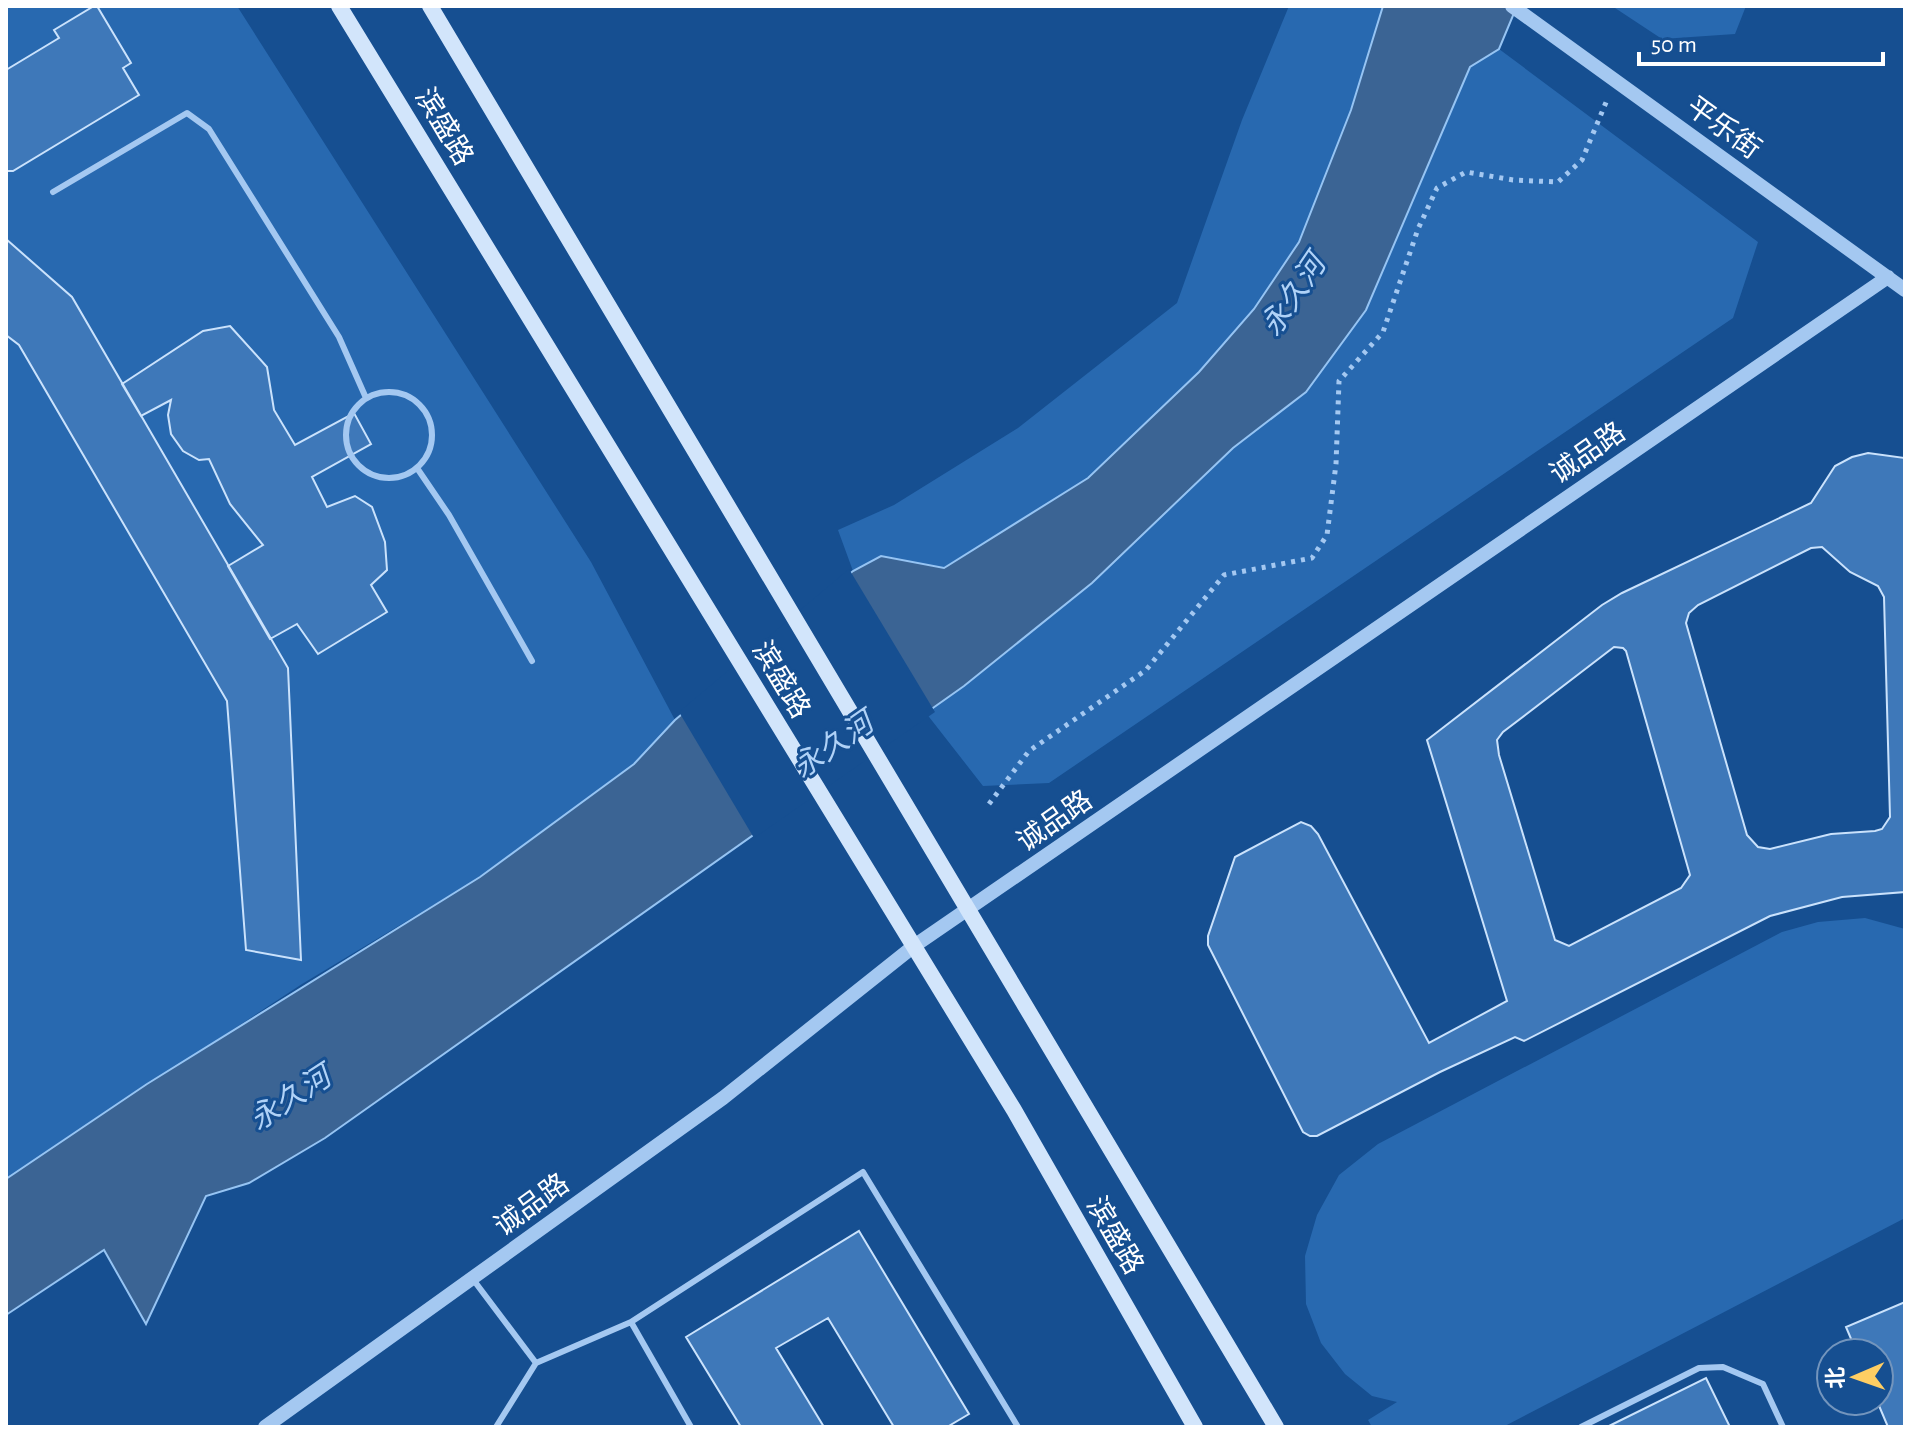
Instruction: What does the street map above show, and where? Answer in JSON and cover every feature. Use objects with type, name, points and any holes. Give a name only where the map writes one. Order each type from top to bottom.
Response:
[{"type":"main road","name":"滨盛路","points":[[339,6],[1014,1110],[1195,1427]]},
{"type":"main road","name":"滨盛路","points":[[430,6],[1276,1427]]},
{"type":"street","name":"平乐街","points":[[1512,6],[1905,290]]},
{"type":"street","name":"诚品路","points":[[265,1427],[723,1098],[914,946],[1888,277]]},
{"type":"lane","points":[[53,192],[187,113],[209,129],[339,337],[366,398]]},
{"type":"lane","points":[[384,392],[402,393],[417,402],[427,414],[432,440],[428,453],[417,468],[405,476],[378,477],[366,472],[351,456],[346,427],[355,408],[366,398],[384,392]]},
{"type":"lane","points":[[417,468],[449,515],[532,661]]},
{"type":"lane","points":[[496,1427],[536,1363],[631,1322],[863,1172],[1018,1427]]},
{"type":"lane","points":[[472,1278],[536,1363]]},
{"type":"lane","points":[[631,1322],[691,1427]]},
{"type":"lane","points":[[1581,1427],[1699,1368],[1723,1367],[1763,1384],[1783,1427]]},
{"type":"path","points":[[989,804],[1029,751],[1146,670],[1224,575],[1312,558],[1327,535],[1336,464],[1339,381],[1383,332],[1418,229],[1437,188],[1466,172],[1513,180],[1558,182],[1582,160],[1616,81]]},
{"type":"shaded area","points":[[6,6],[237,6],[591,562],[675,720],[634,764],[480,877],[302,984],[6,1179]]},
{"type":"shaded area","points":[[1289,6],[1383,8],[1351,110],[1299,242],[1254,309],[1199,372],[1088,478],[944,568],[881,556],[853,571],[838,530],[894,505],[1018,428],[1177,303],[1242,120]]},
{"type":"shaded area","points":[[1612,6],[1746,6],[1735,34],[1662,39]]},
{"type":"shaded area","points":[[1499,49],[1758,242],[1733,318],[1049,783],[983,786],[926,713],[1092,583],[1233,448],[1306,391],[1366,310],[1470,67]]},
{"type":"shaded area","points":[[1865,918],[1905,929],[1905,1218],[1503,1427],[1372,1427],[1368,1420],[1397,1402],[1372,1396],[1345,1374],[1321,1343],[1306,1304],[1305,1256],[1317,1215],[1339,1175],[1378,1144],[1782,932],[1818,922]]},
{"type":"water","name":"永久河","points":[[1383,6],[1517,6],[1499,49],[1470,67],[1366,310],[1306,392],[1233,448],[1092,583],[964,686],[325,1138],[249,1183],[206,1196],[146,1324],[104,1250],[6,1315],[6,1179],[147,1084],[480,877],[634,764],[675,720],[853,571],[881,556],[944,568],[1088,478],[1199,372],[1254,309],[1299,242],[1351,110]]},
{"type":"pier","points":[[849,569],[935,712],[754,838],[679,712]]},
{"type":"building","points":[[97,6],[131,63],[123,68],[139,95],[13,171],[6,171],[6,70],[59,38],[54,30]]},
{"type":"building","points":[[6,239],[72,297],[288,668],[301,960],[246,950],[227,701],[19,345],[6,335]]},
{"type":"building","points":[[230,326],[267,367],[274,410],[295,445],[354,413],[371,444],[312,477],[327,507],[355,496],[372,507],[385,542],[387,570],[371,585],[387,612],[318,654],[297,624],[270,639],[228,566],[263,545],[230,504],[209,459],[199,460],[183,451],[171,434],[168,415],[171,400],[141,416],[122,384],[203,331]]},
{"type":"building","points":[[1868,453],[1905,458],[1905,892],[1842,897],[1770,916],[1524,1041],[1515,1037],[1317,1136],[1303,1132],[1208,945],[1208,936],[1235,857],[1301,822],[1311,826],[1429,1043],[1507,1001],[1427,740],[1602,605],[1811,503],[1835,466]],"holes":[[[1822,547],[1850,572],[1878,586],[1884,597],[1890,817],[1882,829],[1875,831],[1831,834],[1770,849],[1758,847],[1747,835],[1686,623],[1689,613],[1698,605],[1811,548]],[[1614,647],[1626,651],[1690,875],[1681,888],[1569,946],[1555,940],[1497,740],[1503,732]]]},
{"type":"building","points":[[859,1231],[969,1414],[947,1427],[894,1427],[828,1318],[776,1348],[824,1427],[741,1427],[686,1337]]},
{"type":"building","points":[[1905,1302],[1905,1427],[1888,1427],[1884,1417],[1895,1417],[1895,1337],[1850,1337],[1846,1327]]},
{"type":"building","points":[[1706,1378],[1730,1427],[1607,1427]]}]
